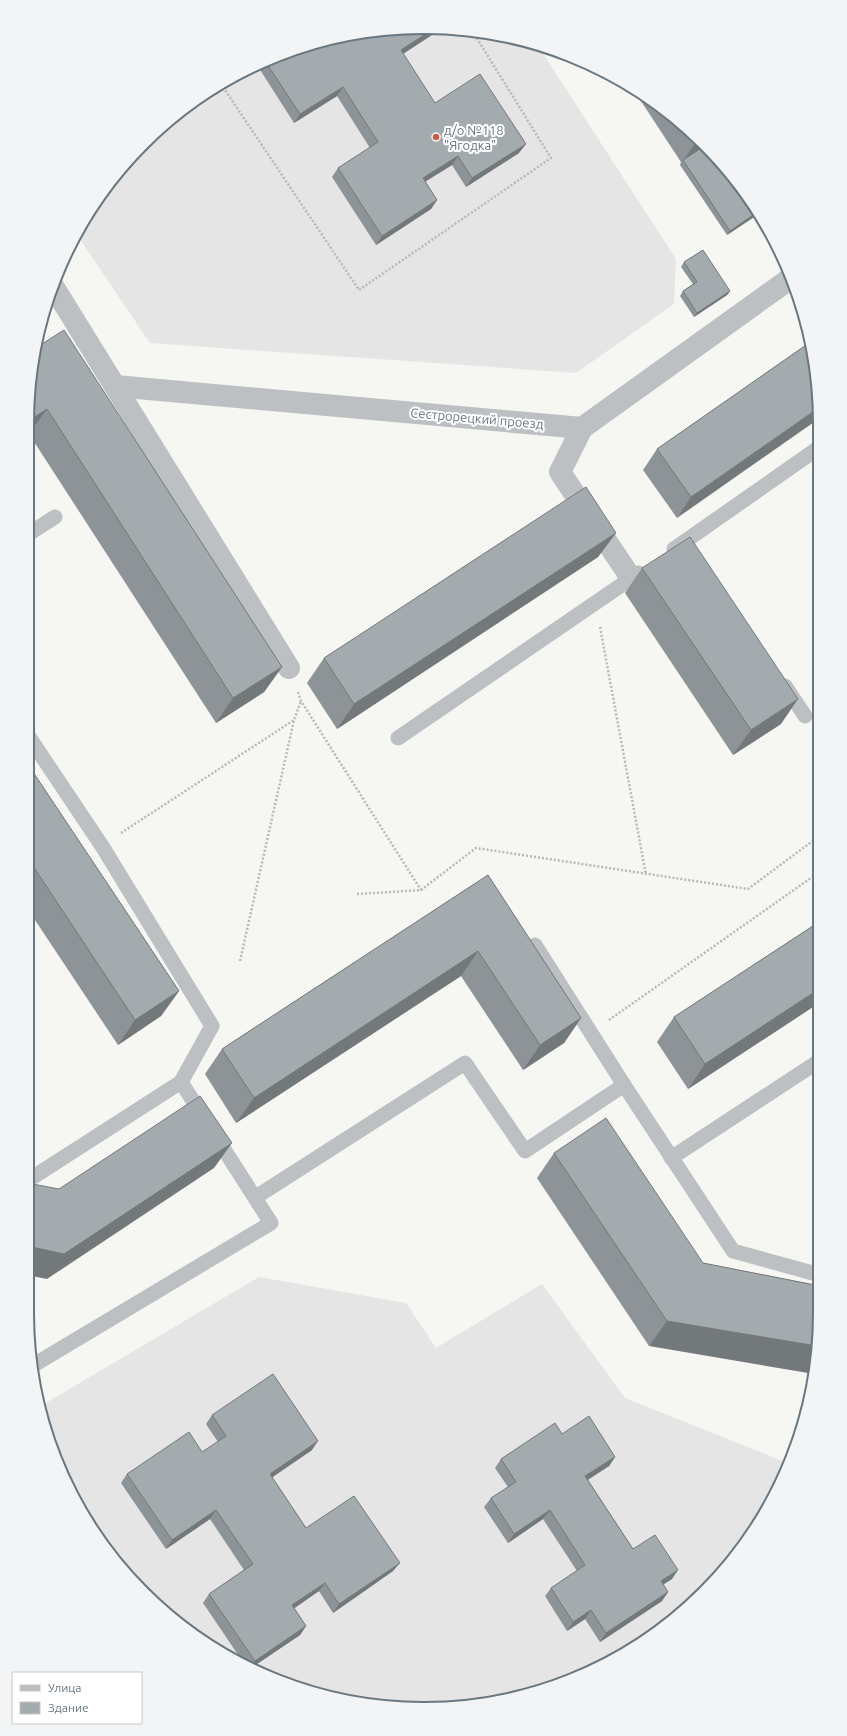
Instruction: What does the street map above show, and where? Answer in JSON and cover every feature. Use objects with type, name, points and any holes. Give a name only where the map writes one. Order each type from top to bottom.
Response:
[{"type":"street","points":[[630,578],[560,472],[582,428],[786,282]]},
{"type":"street","points":[[57,293],[289,668]]},
{"type":"street","name":"Сестрорецкий проезд","points":[[115,386],[582,428]]},
{"type":"lane","points":[[662,557],[813,452]]},
{"type":"lane","points":[[34,531],[55,517]]},
{"type":"lane","points":[[687,540],[696,553]]},
{"type":"lane","points":[[398,738],[630,578],[650,566]]},
{"type":"lane","points":[[778,677],[804,716]]},
{"type":"lane","points":[[34,744],[102,846],[212,1026],[181,1082],[34,1176]]},
{"type":"lane","points":[[535,945],[671,1158],[733,1251],[813,1273]]},
{"type":"lane","points":[[256,1197],[465,1063],[525,1151],[624,1085]]},
{"type":"lane","points":[[671,1158],[813,1064]]},
{"type":"lane","points":[[37,1363],[271,1223],[256,1197],[181,1082]]},
{"type":"path","points":[[224,89],[359,290],[551,158],[476,37]]},
{"type":"path","points":[[596,602],[646,875]]},
{"type":"path","points":[[289,668],[301,701],[421,890]]},
{"type":"path","points":[[240,961],[294,720],[301,701]]},
{"type":"path","points":[[102,846],[294,720]]},
{"type":"path","points":[[356,894],[421,890],[476,848],[646,875],[748,889],[813,841]]},
{"type":"path","points":[[591,1033],[813,877]]},
{"type":"shaded area","points":[[424,34],[474,37],[499,41],[542,53],[676,259],[674,304],[576,373],[150,343],[80,240],[86,229],[114,186],[148,148],[186,114],[229,86],[251,74],[298,55],[325,47],[374,37]]},
{"type":"shaded area","points":[[259,1277],[406,1303],[436,1348],[542,1284],[625,1398],[783,1461],[761,1507],[733,1550],[699,1588],[661,1622],[618,1650],[573,1672],[524,1689],[499,1695],[449,1701],[398,1701],[348,1695],[298,1681],[251,1662],[229,1650],[186,1622],[148,1588],[114,1550],[100,1529],[74,1485],[55,1438],[45,1404]]},
{"type":"building","name":"д/о №118 \"Ягодка\"","points":[[426,34],[401,50],[435,103],[480,74],[526,144],[472,178],[458,156],[423,178],[437,200],[382,236],[338,168],[378,142],[343,87],[300,114],[269,66],[323,47],[348,41],[373,37]]},
{"type":"building","points":[[700,149],[733,186],[752,215],[730,231],[683,160]]},
{"type":"building","points":[[703,250],[730,291],[697,313],[683,291],[697,282],[684,262]]},
{"type":"building","points":[[64,330],[282,667],[233,698],[47,409],[34,417],[37,373],[42,344]]},
{"type":"building","points":[[805,346],[810,373],[813,412],[691,497],[657,449]]},
{"type":"building","points":[[586,487],[616,533],[354,704],[324,658]]},
{"type":"building","points":[[690,537],[798,699],[751,730],[642,568]]},
{"type":"building","points":[[34,774],[179,991],[135,1020],[34,868]]},
{"type":"building","points":[[488,875],[581,1018],[540,1045],[478,951],[254,1098],[222,1049]]},
{"type":"building","points":[[813,926],[813,993],[705,1064],[674,1017]]},
{"type":"building","points":[[200,1096],[232,1143],[64,1254],[34,1248],[34,1184],[59,1189]]},
{"type":"building","points":[[606,1118],[703,1263],[813,1285],[811,1345],[667,1321],[554,1153]]},
{"type":"building","points":[[273,1374],[318,1441],[270,1474],[306,1528],[354,1496],[400,1563],[339,1604],[325,1583],[292,1605],[306,1626],[255,1661],[209,1594],[253,1564],[216,1510],[172,1540],[127,1474],[189,1432],[202,1452],[226,1436],[212,1415]]},
{"type":"building","points":[[589,1416],[615,1457],[585,1476],[633,1549],[655,1535],[678,1570],[661,1581],[668,1592],[606,1633],[591,1610],[573,1622],[551,1588],[585,1565],[550,1510],[514,1534],[491,1498],[516,1482],[501,1459],[555,1423],[562,1434]]},
{"type":"place","name":"д/о №118 \"Ягодка\"","points":[[436,137]]}]
